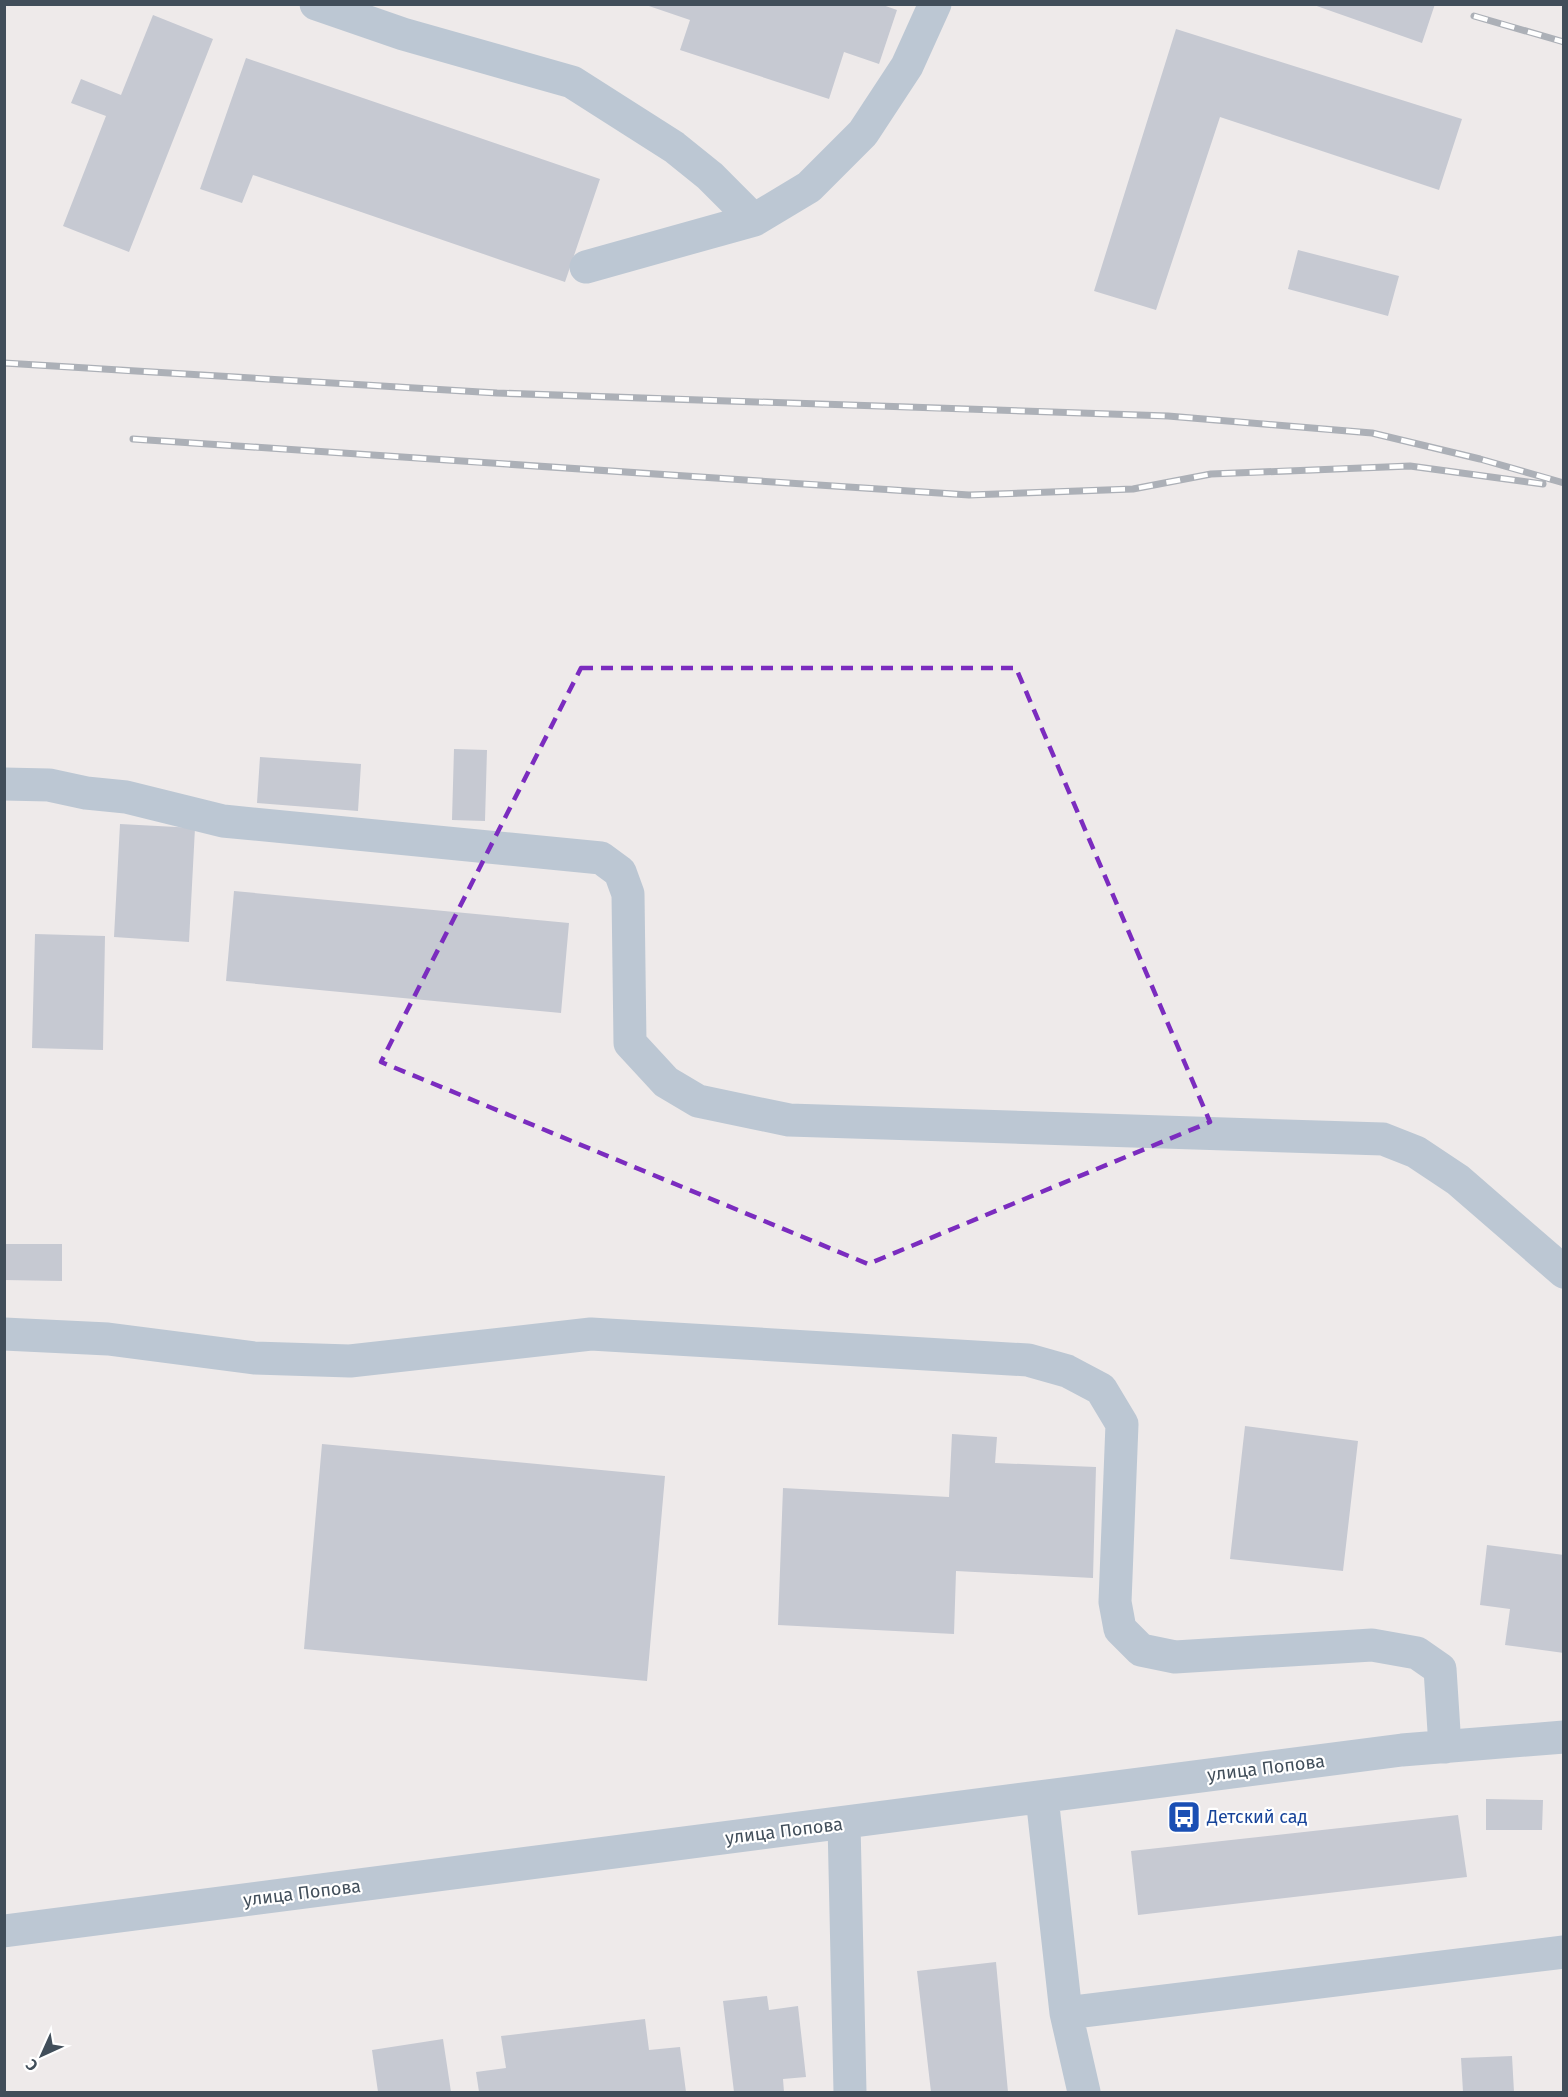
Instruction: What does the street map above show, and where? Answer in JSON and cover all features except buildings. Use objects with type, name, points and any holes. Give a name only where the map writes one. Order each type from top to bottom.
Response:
[{"type":"street","points":[[316,4],[403,34],[572,82],[674,147],[710,176],[754,220]]},
{"type":"street","points":[[586,267],[754,220],[809,187],[863,133],[907,66],[934,4]]},
{"type":"street","points":[[4,784],[49,785],[86,793],[126,797],[223,821],[601,858],[620,872],[628,894],[630,1043],[666,1082],[698,1101],[789,1120],[1383,1139],[1416,1152],[1458,1180],[1563,1272]]},
{"type":"street","points":[[4,1334],[108,1340],[278,1359],[350,1361],[591,1334],[1028,1360],[1067,1371],[1101,1389],[1122,1424],[1115,1602],[1120,1629],[1141,1650],[1174,1658],[1372,1645],[1417,1653],[1440,1669],[1445,1747]]},
{"type":"street","name":"улица Попова","points":[[4,1931],[1042,1797],[1445,1747],[1563,1737]]},
{"type":"street","points":[[1042,1797],[1066,2013],[1084,2092]]},
{"type":"street","points":[[844,1823],[850,2092]]},
{"type":"street","points":[[1066,2013],[1563,1952]]},
{"type":"highlighted area","points":[[581,668],[1016,668],[1210,1122],[868,1264],[381,1062]]},
{"type":"railway","points":[[1474,16],[1564,42]]},
{"type":"railway","points":[[4,363],[497,393],[1168,416],[1372,433],[1480,459],[1564,483]]},
{"type":"railway","points":[[133,439],[969,495],[1133,489],[1211,474],[1410,466],[1543,484]]},
{"type":"place","name":"Детский сад","points":[[1184,1817]]}]
